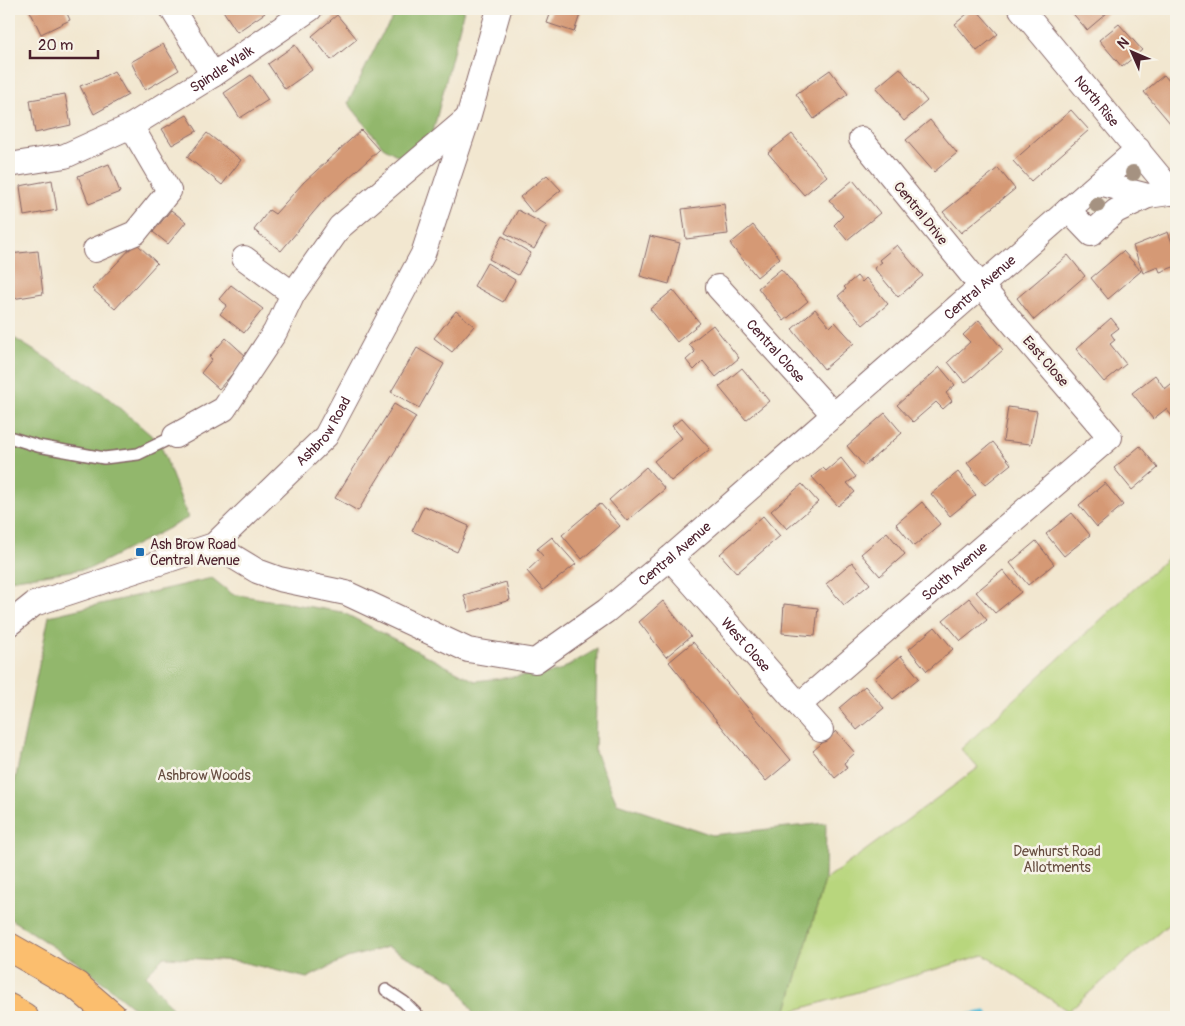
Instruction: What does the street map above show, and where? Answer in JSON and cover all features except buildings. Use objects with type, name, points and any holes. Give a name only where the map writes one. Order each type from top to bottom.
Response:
[{"type":"main road","points":[[9,947],[77,986],[113,1017]]},
{"type":"main road","points":[[9,1008],[24,1017]]},
{"type":"street","points":[[172,9],[213,75]]},
{"type":"street","name":"Spindle Walk","points":[[9,164],[65,156],[132,126],[213,75],[310,9]]},
{"type":"street","name":"Ashbrow Road","points":[[9,624],[34,604],[214,545],[326,436],[423,254],[468,118],[499,9]]},
{"type":"street","name":"North Rise","points":[[1022,9],[1175,192]]},
{"type":"street","points":[[175,436],[224,409],[275,332],[294,294],[340,227],[468,118]]},
{"type":"street","points":[[95,250],[135,233],[169,191],[132,126]]},
{"type":"street","name":"Central Drive","points":[[861,139],[981,286]]},
{"type":"street","name":"Central Avenue","points":[[214,545],[264,574],[279,580],[346,593],[468,650],[535,661],[606,611],[670,558],[1138,149]]},
{"type":"street","points":[[1099,183],[1148,196]]},
{"type":"street","points":[[1068,210],[1091,234],[1116,211],[1148,196],[1175,192]]},
{"type":"street","points":[[244,258],[294,294]]},
{"type":"street","name":"Central Close","points":[[718,286],[834,415]]},
{"type":"street","name":"East Close","points":[[981,286],[1110,437]]},
{"type":"street","name":"South Avenue","points":[[799,705],[1110,437]]},
{"type":"street","name":"West Close","points":[[670,558],[821,730]]},
{"type":"street","name":"Ashbrow Road","points":[[9,601],[34,604]]},
{"type":"lane","points":[[9,437],[38,446],[104,458],[138,454],[175,436]]},
{"type":"lane","points":[[386,990],[404,1002],[419,1017]]},
{"type":"green space","points":[[399,9],[464,9],[432,136],[405,160],[383,147],[348,103],[381,36]]},
{"type":"green space","points":[[9,335],[101,392],[160,443],[188,518],[91,568],[9,580]]},
{"type":"green space","name":"Dewhurst Road Allotments","points":[[1176,550],[1176,918],[1068,1011],[984,955],[786,1013],[825,880],[978,768],[961,749]]},
{"type":"green space","name":"Ashbrow Woods","points":[[212,578],[232,594],[342,612],[475,681],[557,672],[597,649],[595,752],[617,803],[712,835],[826,823],[825,880],[786,1013],[761,1017],[475,1017],[455,981],[388,947],[347,958],[307,978],[238,961],[164,957],[146,975],[175,1012],[175,1017],[145,1017],[84,967],[9,918],[9,810],[49,616]]},
{"type":"waterway","points":[[967,1017],[985,1014],[987,1017]]},
{"type":"place","name":"Ash Brow Road Central Avenue","points":[[140,552]]}]
